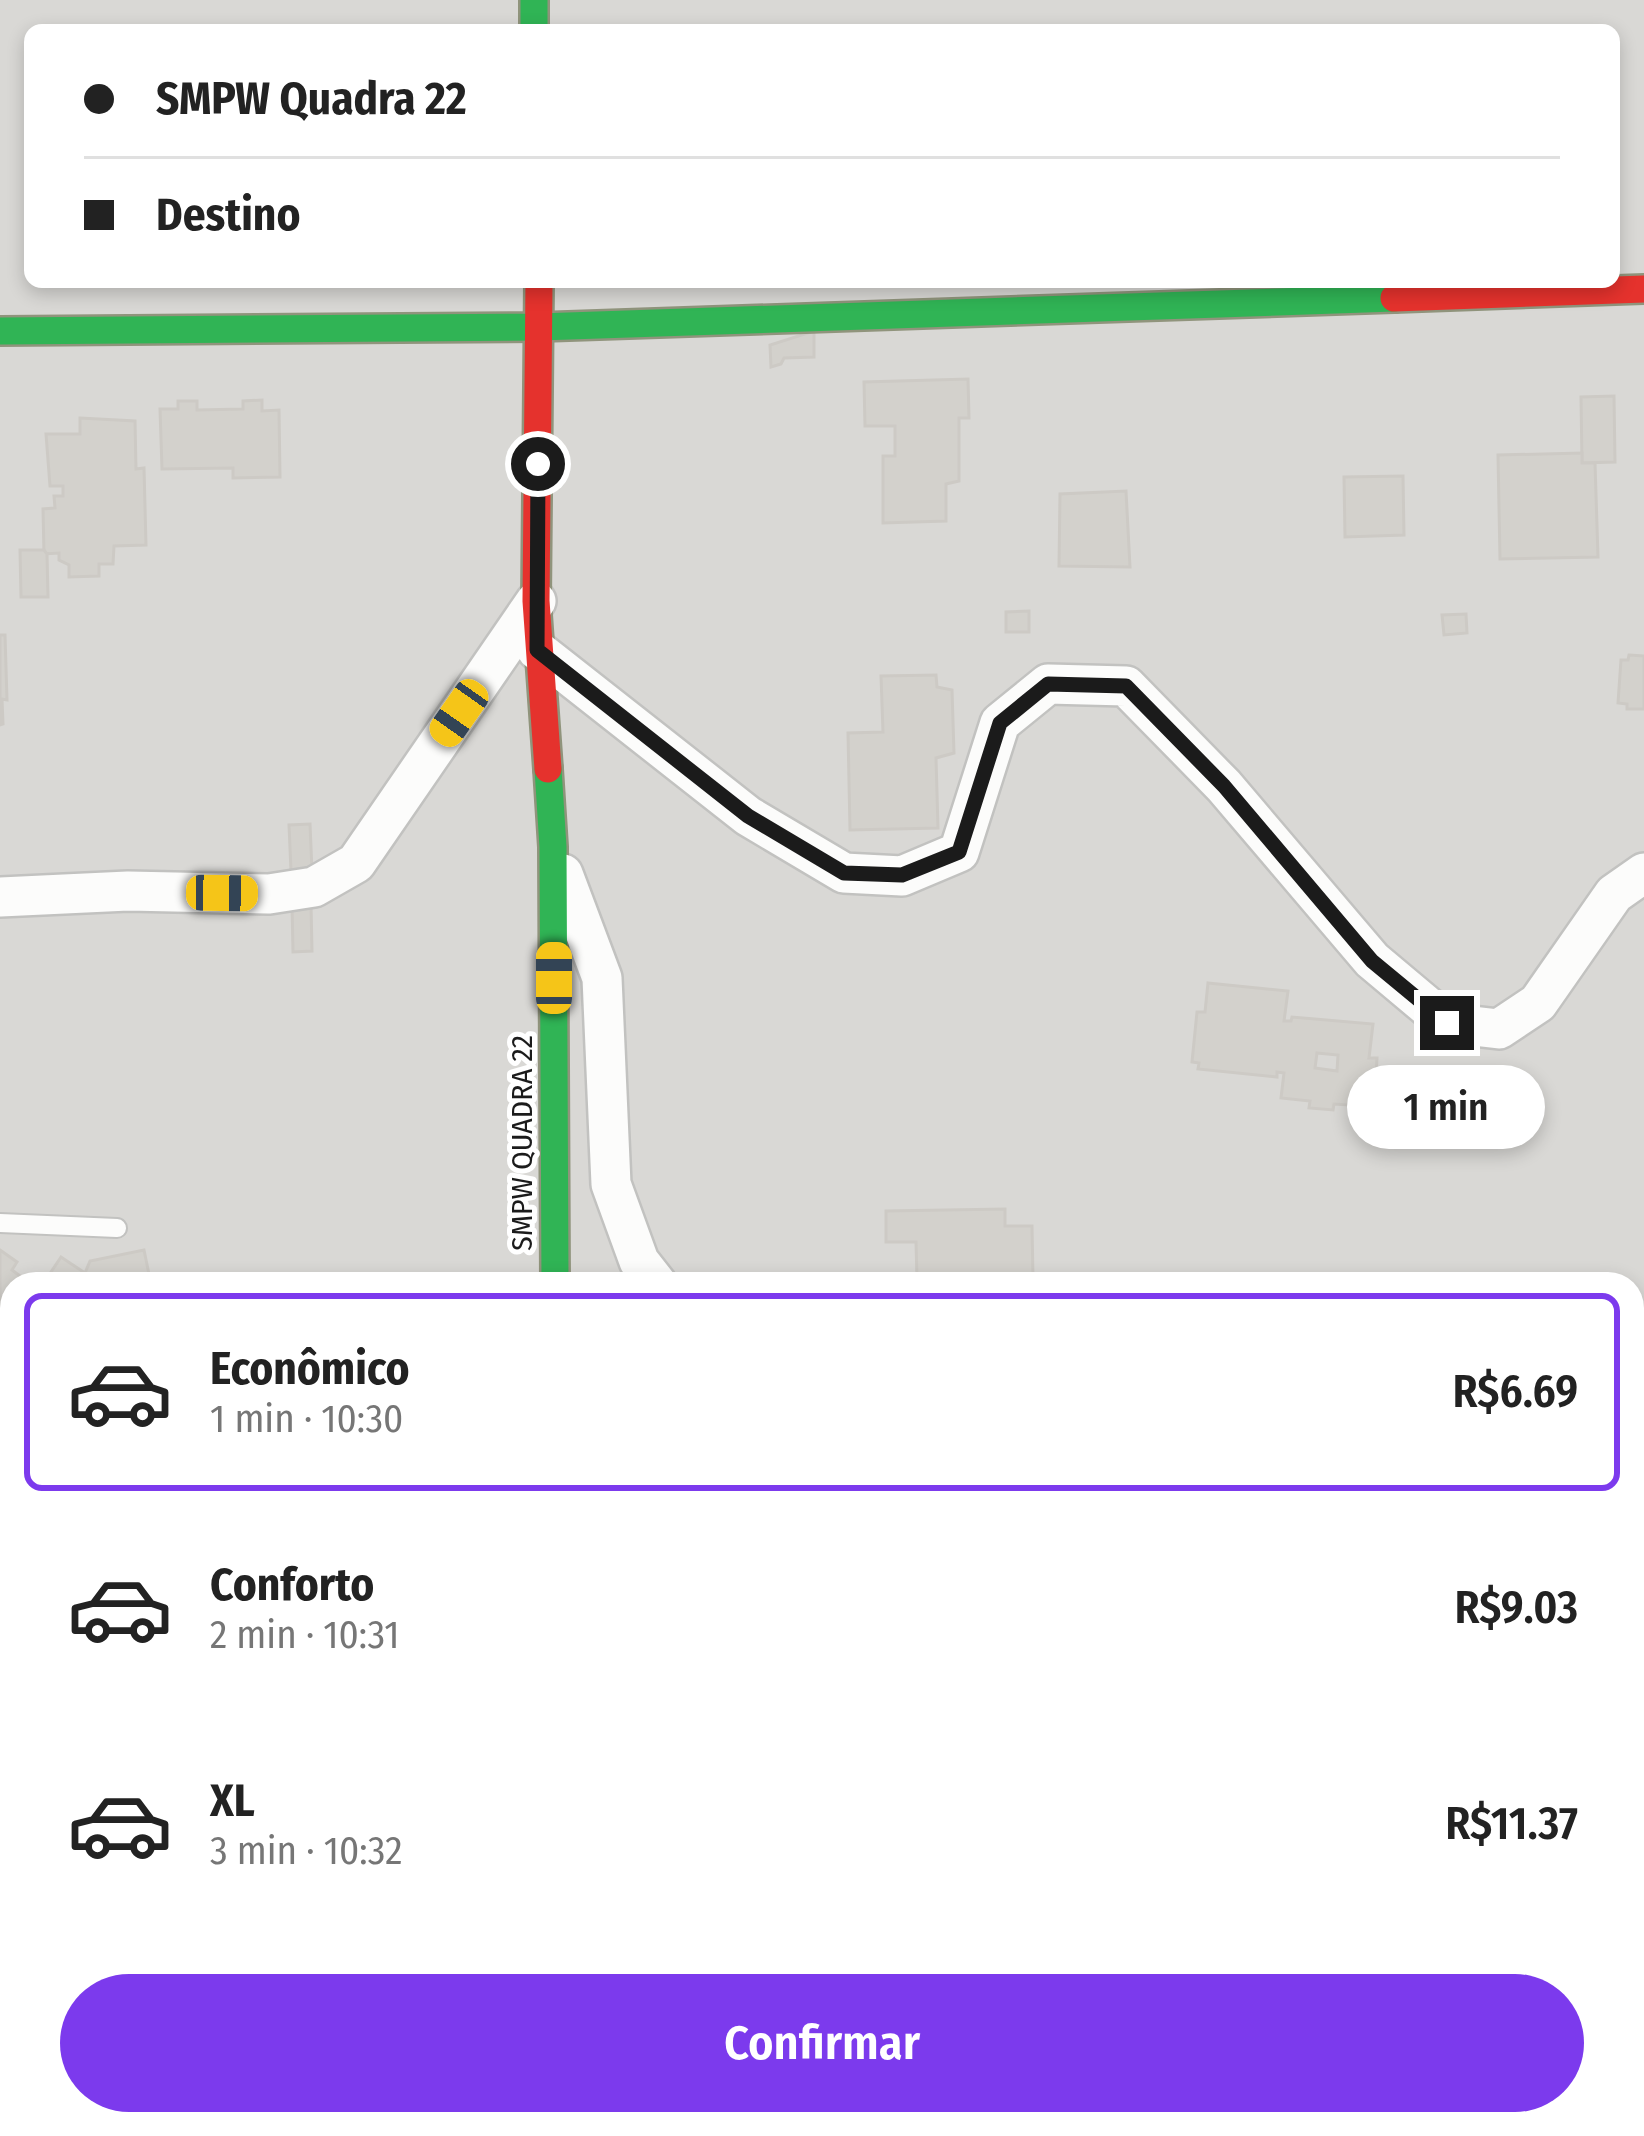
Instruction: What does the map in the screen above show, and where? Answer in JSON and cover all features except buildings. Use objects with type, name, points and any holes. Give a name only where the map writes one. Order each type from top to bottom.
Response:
[{"type":"street","name":"SMPW QUADRA 22","points":[[539,288],[536,602],[553,847],[556,1272]]},
{"type":"street","points":[[0,331],[539,327],[1644,289]]},
{"type":"street","points":[[0,897],[128,891],[269,894],[314,886],[356,863],[536,602]]},
{"type":"street","points":[[537,650],[748,816],[844,873],[902,875],[959,852],[1000,723],[1048,684],[1126,686],[1224,786],[1372,961],[1447,1023],[1499,1029],[1538,1003],[1614,894],[1644,873]]},
{"type":"street","points":[[553,847],[602,977],[610,1184],[648,1272]]},
{"type":"lane","points":[[0,1223],[117,1228]]},
{"type":"shaded area","points":[[0,0],[1644,0],[1644,1272],[0,1272]]},
{"type":"traffic: fast","points":[[534,0],[534,24]]},
{"type":"traffic: fast","points":[[0,331],[539,327],[1394,298]]},
{"type":"traffic: fast","points":[[548,769],[553,847],[555,1272]]},
{"type":"traffic: jam","points":[[539,288],[536,601],[548,769]]},
{"type":"traffic: jam","points":[[1394,298],[1644,289]]},
{"type":"route","points":[[538,464],[537,650],[748,816],[844,873],[902,875],[959,852],[1000,723],[1048,684],[1126,686],[1224,786],[1372,961],[1447,1023]]}]
